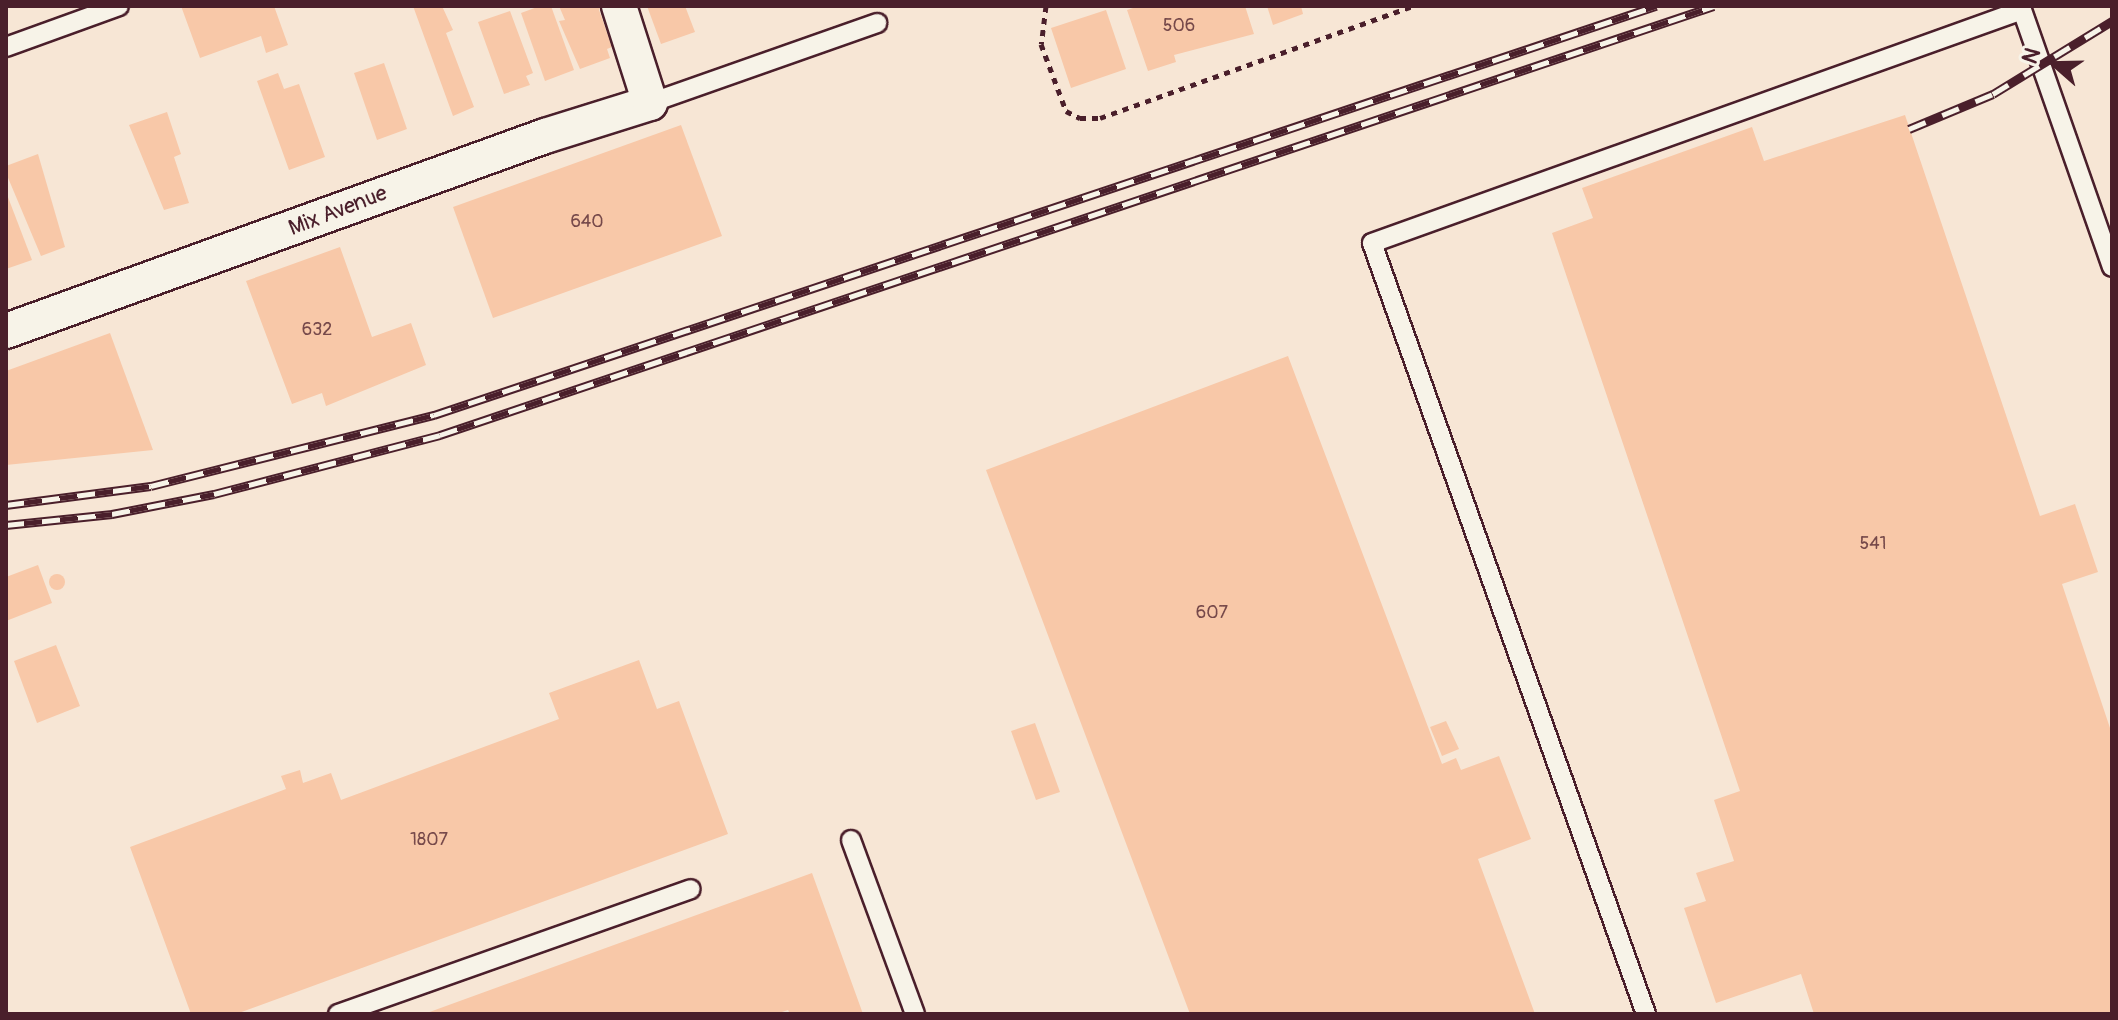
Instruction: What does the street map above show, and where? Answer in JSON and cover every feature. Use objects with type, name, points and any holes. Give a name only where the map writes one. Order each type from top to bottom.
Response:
[{"type":"street","points":[[619,6],[647,92]]},
{"type":"street","name":"Mix Avenue","points":[[6,331],[530,141],[647,92]]},
{"type":"lane","points":[[6,47],[119,6]]},
{"type":"lane","points":[[1646,1014],[1372,243],[2022,8],[2112,267]]},
{"type":"lane","points":[[647,92],[877,23]]},
{"type":"lane","points":[[851,840],[915,1014]]},
{"type":"lane","points":[[338,1014],[691,889]]},
{"type":"path","points":[[1046,6],[1041,44],[1066,111],[1080,118],[1100,118],[1412,6]]},
{"type":"building","points":[[181,6],[274,6],[288,45],[266,53],[261,36],[200,58]]},
{"type":"building","points":[[413,6],[442,6],[453,30],[446,33],[474,107],[453,116]]},
{"type":"building","points":[[540,6],[551,6],[574,70],[545,81],[521,13]]},
{"type":"building","points":[[559,6],[602,6],[599,10],[612,47],[607,49],[610,58],[580,69],[559,21],[565,20]]},
{"type":"building","points":[[647,6],[685,6],[695,32],[661,44]]},
{"type":"building","points":[[1139,6],[1245,6],[1254,34],[1174,55],[1176,62],[1148,71],[1127,10]]},
{"type":"building","points":[[1267,6],[1301,6],[1303,14],[1273,25]]},
{"type":"building","points":[[1106,10],[1126,69],[1071,88],[1051,28]]},
{"type":"building","points":[[510,11],[533,73],[526,76],[530,85],[504,94],[478,22]]},
{"type":"building","points":[[384,63],[407,129],[377,140],[354,73]]},
{"type":"building","points":[[278,73],[284,89],[299,84],[325,157],[289,170],[257,81]]},
{"type":"building","points":[[167,112],[181,154],[174,157],[189,203],[164,210],[129,125]]},
{"type":"building","points":[[1905,115],[2040,516],[2075,504],[2098,572],[2062,584],[2112,734],[2112,1014],[1814,1014],[1801,974],[1716,1003],[1684,908],[1706,901],[1696,873],[1734,861],[1714,800],[1740,791],[1552,233],[1593,218],[1582,188],[1752,127],[1764,161]]},
{"type":"building","points":[[681,125],[722,236],[493,318],[453,207]]},
{"type":"building","points":[[38,154],[65,247],[41,256],[6,173],[6,166]]},
{"type":"building","points":[[6,192],[32,260],[6,269]]},
{"type":"building","points":[[340,247],[372,337],[411,323],[426,365],[326,406],[322,393],[292,404],[246,281]]},
{"type":"building","points":[[110,333],[153,450],[6,465],[6,371]]},
{"type":"building","points":[[1288,356],[1442,764],[1456,758],[1461,770],[1499,756],[1531,839],[1478,859],[1535,1014],[1190,1014],[986,470]]},
{"type":"building","points":[[38,565],[52,603],[6,621],[6,577]]},
{"type":"building","points":[[57,574],[65,582],[57,590],[49,582]]},
{"type":"building","points":[[56,645],[80,706],[37,723],[14,661]]},
{"type":"building","points":[[639,660],[657,709],[679,701],[728,834],[236,1014],[191,1014],[130,847],[286,789],[281,776],[300,770],[303,783],[331,773],[341,800],[559,719],[549,693]]},
{"type":"building","points":[[1446,721],[1459,749],[1442,756],[1430,727]]},
{"type":"building","points":[[1035,723],[1060,792],[1036,800],[1011,731]]},
{"type":"building","points":[[812,873],[863,1014],[790,1014],[788,1010],[776,1014],[424,1014]]},
{"type":"railway","points":[[6,505],[151,486],[434,415],[1656,6]]},
{"type":"railway","points":[[6,525],[112,514],[214,494],[440,435],[1714,6]]},
{"type":"railway","points":[[1909,129],[1993,94],[2112,21]]}]
